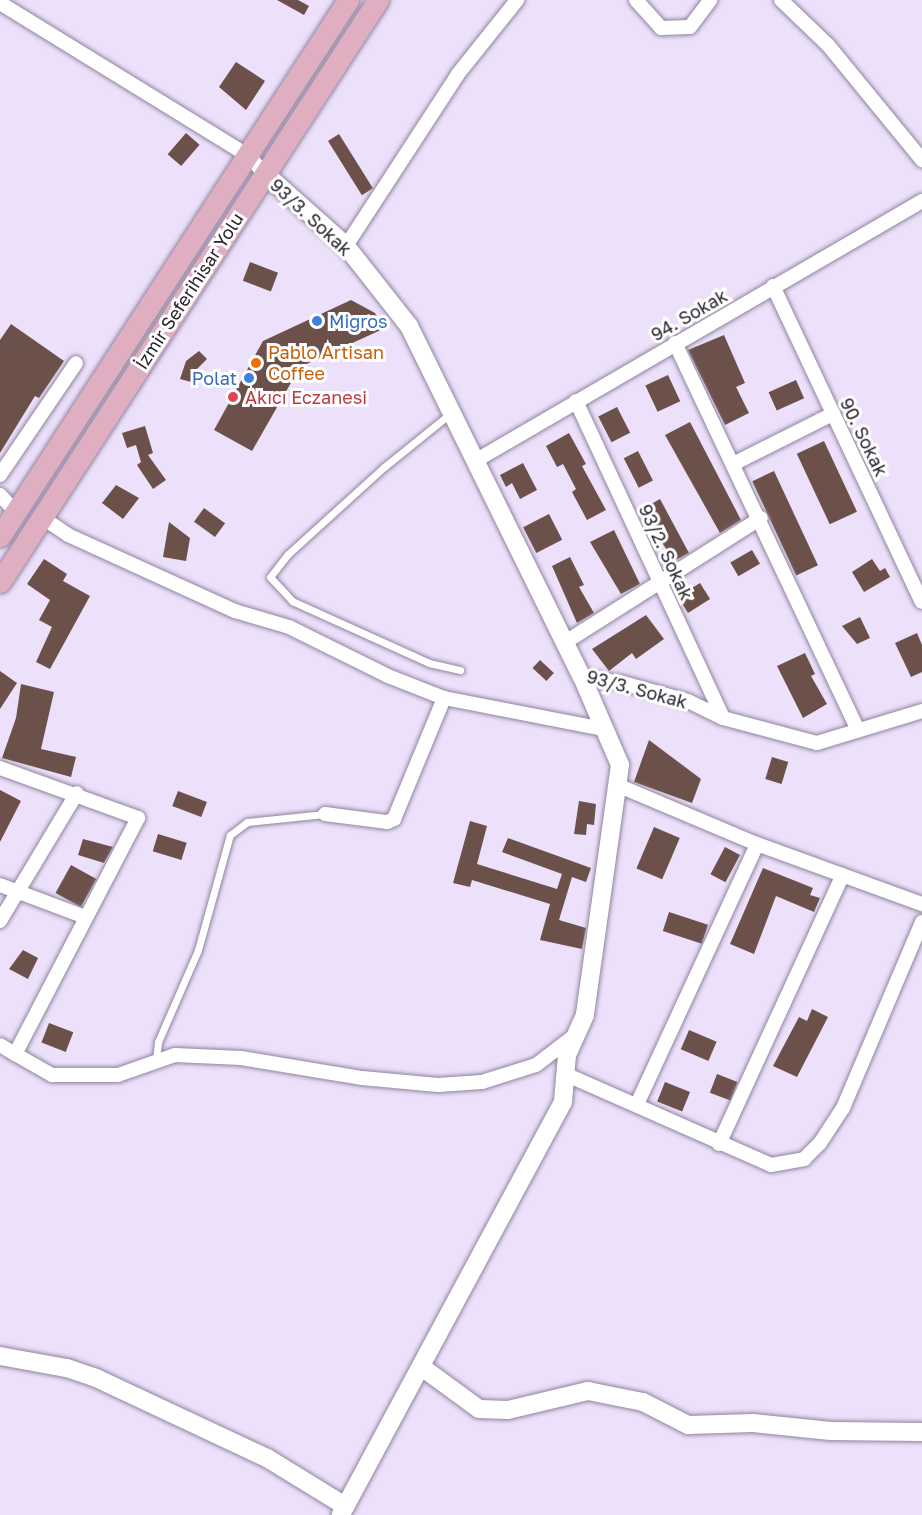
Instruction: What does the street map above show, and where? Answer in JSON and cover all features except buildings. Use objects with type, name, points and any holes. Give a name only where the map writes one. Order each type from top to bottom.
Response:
[{"type":"main road","name":"İzmir Seferihisar Yolu","points":[[0,536],[249,156],[348,0]]},
{"type":"main road","name":"İzmir Seferihisar Yolu","points":[[0,582],[264,172],[378,0]]},
{"type":"street","points":[[346,246],[458,74],[517,0]]},
{"type":"street","points":[[636,0],[661,28],[690,27],[710,0]]},
{"type":"street","points":[[781,0],[828,45],[922,160]]},
{"type":"street","points":[[4,6],[249,156],[264,172]]},
{"type":"street","name":"93/3. Sokak","points":[[264,172],[346,246],[409,326],[582,677],[623,682],[688,701],[723,718],[817,743],[858,730]]},
{"type":"street","name":"94. Sokak","points":[[475,461],[922,201]]},
{"type":"street","name":"90. Sokak","points":[[773,286],[922,603]]},
{"type":"street","points":[[675,343],[761,518],[858,730],[922,711]]},
{"type":"street","points":[[0,475],[75,363]]},
{"type":"street","name":"93/2. Sokak","points":[[576,401],[723,718]]},
{"type":"street","points":[[733,464],[833,414]]},
{"type":"street","points":[[0,495],[16,512]]},
{"type":"street","points":[[43,518],[68,535],[236,611],[289,627],[388,676],[444,698],[604,729]]},
{"type":"street","points":[[564,643],[761,518]]},
{"type":"street","points":[[0,1356],[67,1368],[96,1378],[267,1458],[343,1510],[423,1368],[563,1102],[567,1055],[585,1015],[620,765],[582,677]]},
{"type":"street","points":[[325,814],[387,822],[394,819],[444,698]]},
{"type":"street","points":[[0,768],[77,793],[138,818],[15,1054]]},
{"type":"street","points":[[617,785],[757,844],[922,904]]},
{"type":"street","points":[[0,921],[77,793]]},
{"type":"street","points":[[638,1102],[757,844]]},
{"type":"street","points":[[719,1144],[843,875]]},
{"type":"street","points":[[0,885],[85,917]]},
{"type":"street","points":[[566,1074],[638,1102],[719,1144],[771,1165],[804,1159],[820,1143],[843,1108],[922,922]]},
{"type":"street","points":[[0,1045],[52,1075],[118,1075],[175,1055],[241,1058],[362,1078],[438,1085],[482,1082],[536,1065],[576,1035]]},
{"type":"street","points":[[423,1368],[479,1409],[508,1410],[588,1391],[643,1402],[688,1425],[753,1423],[831,1431],[922,1432]]},
{"type":"lane","points":[[451,413],[384,466],[288,554],[270,577],[292,601],[429,663],[460,670]]},
{"type":"lane","points":[[156,1061],[158,1042],[198,950],[230,835],[247,822],[325,814]]},
{"type":"place","name":"Migros","points":[[317,321]]},
{"type":"place","name":"Pablo Artisan Coffee","points":[[256,363]]},
{"type":"place","name":"Polat","points":[[249,378]]},
{"type":"place","name":"Akıcı Eczanesi","points":[[233,397]]}]
